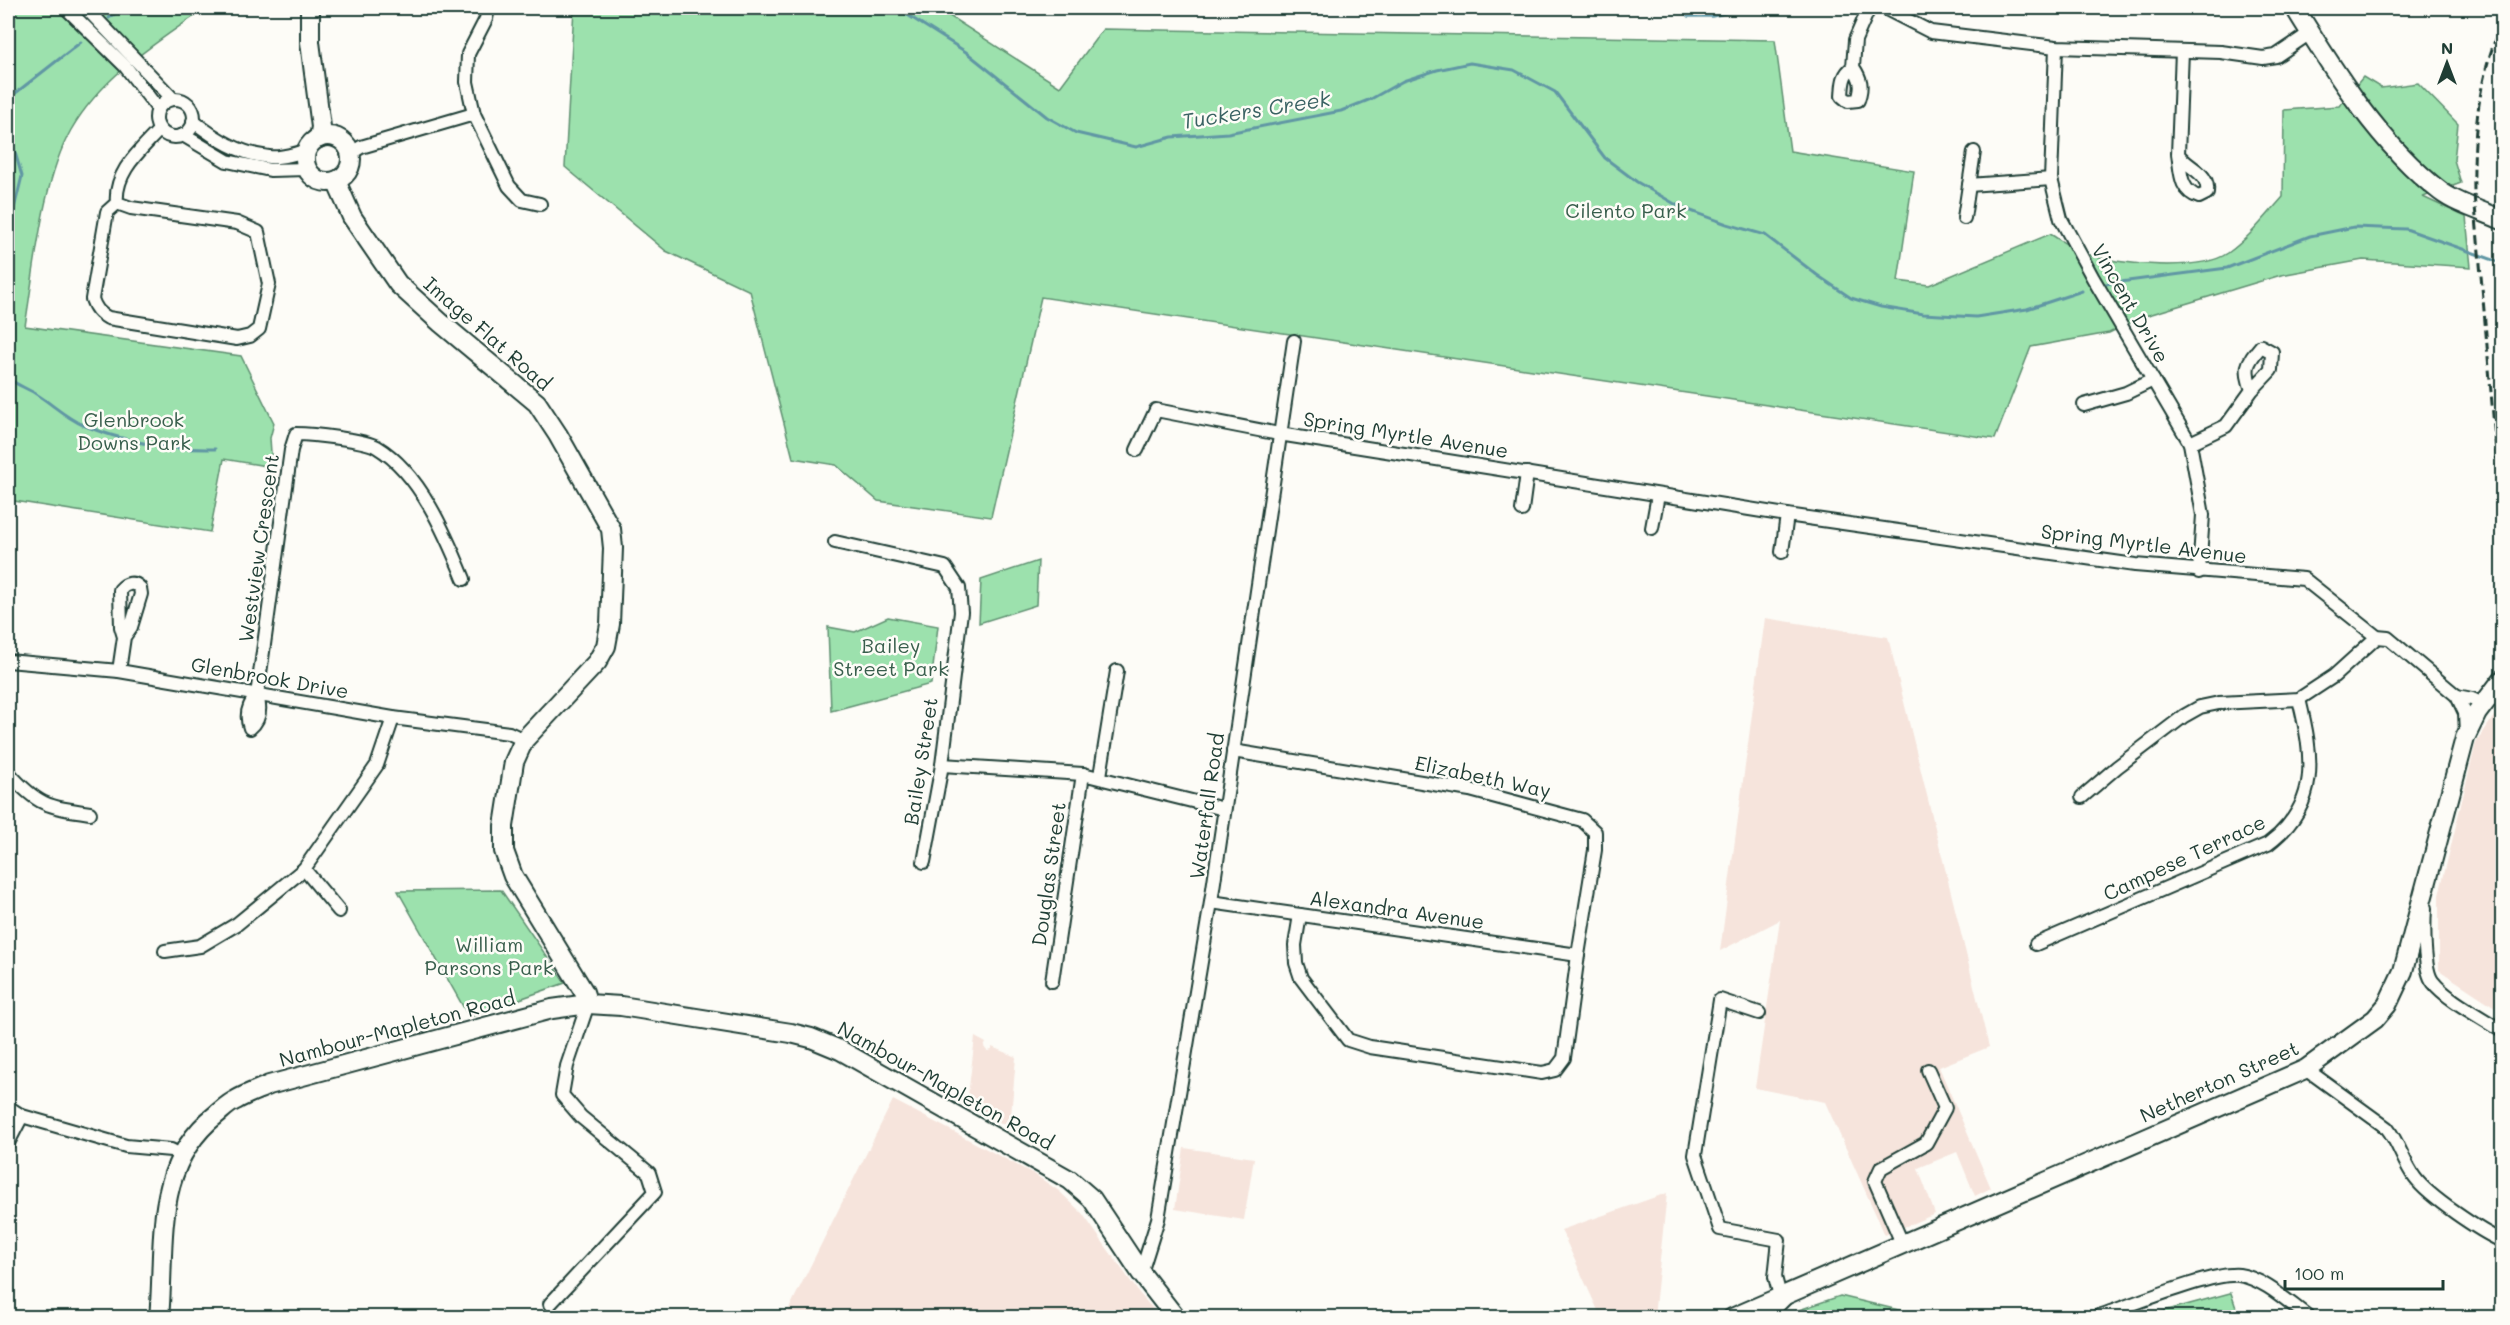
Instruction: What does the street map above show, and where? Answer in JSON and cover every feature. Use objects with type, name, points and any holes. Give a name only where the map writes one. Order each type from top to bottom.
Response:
[{"type":"main road","points":[[310,8],[310,42],[321,126],[305,157],[307,169],[319,180],[336,181],[346,173],[350,154],[341,141],[334,138],[313,145]]},
{"type":"main road","points":[[2295,8],[2310,33],[2390,145],[2442,192],[2502,220]]},
{"type":"main road","name":"Image Flat Road","points":[[336,181],[352,217],[398,284],[537,403],[558,435],[610,529],[613,548],[610,624],[606,646],[597,662],[524,740],[514,762],[504,839],[507,864],[520,890],[584,992],[588,1004]]},
{"type":"main road","name":"Netherton Street","points":[[1741,1316],[1787,1293],[2306,1069],[2362,1030],[2386,1005],[2406,965],[2466,734],[2483,704],[2502,680]]},
{"type":"main road","name":"Nambour-Mapleton Road","points":[[159,1317],[164,1214],[170,1184],[181,1155],[203,1125],[234,1101],[269,1085],[552,1009],[588,1004],[621,1006],[791,1033],[812,1038],[840,1050],[1070,1180],[1092,1199],[1141,1273],[1176,1317]]},
{"type":"street","points":[[66,8],[125,66],[158,109]]},
{"type":"street","points":[[86,8],[173,99],[189,105],[194,122],[218,141],[242,151],[271,158],[313,145]]},
{"type":"street","points":[[488,8],[486,19],[468,54],[467,82],[474,114],[509,186],[522,200],[540,204]]},
{"type":"street","points":[[1852,67],[1855,40],[1869,8]]},
{"type":"street","points":[[1884,8],[1931,32],[2056,47],[2221,52],[2263,58],[2276,56],[2310,33]]},
{"type":"street","name":"Vincent Drive","points":[[2056,47],[2051,179],[2061,219],[2190,444],[2203,515],[2199,572]]},
{"type":"street","points":[[2178,154],[2182,51]]},
{"type":"street","points":[[173,99],[162,104],[158,109],[155,116],[159,130],[170,137],[183,135],[194,122]]},
{"type":"street","points":[[350,154],[361,147],[474,114]]},
{"type":"street","points":[[117,203],[131,208],[237,223],[258,232],[269,284],[259,329],[250,336],[237,339],[108,318],[100,314],[92,299],[107,212],[117,203],[117,185],[123,172],[159,130]]},
{"type":"street","points":[[183,135],[227,161],[270,170],[307,169]]},
{"type":"street","points":[[1964,218],[1974,152]]},
{"type":"street","points":[[1969,186],[2051,179]]},
{"type":"street","name":"Waterfall Road","points":[[1141,1273],[1158,1219],[1211,902],[1294,341]]},
{"type":"street","points":[[2084,405],[2126,393],[2153,380]]},
{"type":"street","points":[[2190,444],[2226,426],[2252,390]]},
{"type":"street","name":"Spring Myrtle Avenue","points":[[1137,450],[1156,410],[1279,434],[1787,515],[2135,565],[2304,579],[2377,637],[2388,638],[2457,696],[2483,704]]},
{"type":"street","name":"Westview Crescent","points":[[257,695],[291,450],[296,434],[316,434],[376,446],[410,476],[447,538],[464,579]]},
{"type":"street","name":"Spring Myrtle Avenue","points":[[1522,510],[1527,472]]},
{"type":"street","points":[[1652,528],[1658,495]]},
{"type":"street","points":[[1782,552],[1787,515]]},
{"type":"street","name":"Bailey Street","points":[[835,542],[945,567],[959,588],[961,612],[942,765],[924,862]]},
{"type":"street","points":[[118,670],[124,637]]},
{"type":"street","points":[[2082,797],[2117,766],[2184,716],[2200,707],[2219,703],[2299,699],[2334,676],[2377,637]]},
{"type":"street","name":"Glenbrook Drive","points":[[8,662],[118,670],[393,718],[509,733],[524,740]]},
{"type":"street","points":[[1100,776],[1117,670]]},
{"type":"street","points":[[2457,696],[2465,713],[2466,734]]},
{"type":"street","name":"Campese Terrace","points":[[2036,944],[2268,844],[2280,835],[2292,823],[2306,798],[2310,765],[2307,733],[2299,699]]},
{"type":"street","points":[[165,951],[200,946],[237,924],[304,869],[377,765],[393,718]]},
{"type":"street","name":"Elizabeth Way","points":[[1233,751],[1470,790],[1582,820],[1596,832],[1596,850],[1578,955],[1564,1058],[1555,1070],[1542,1073],[1370,1047],[1348,1040],[1301,978],[1296,963],[1295,945],[1300,915]]},
{"type":"street","points":[[942,765],[1100,776],[1224,809]]},
{"type":"street","points":[[8,772],[39,802],[56,808],[90,813]]},
{"type":"street","name":"Douglas Street","points":[[1052,981],[1083,774]]},
{"type":"street","points":[[304,869],[339,911]]},
{"type":"street","points":[[2429,876],[2425,912],[2427,968],[2432,982],[2502,1031]]},
{"type":"street","name":"Alexandra Avenue","points":[[1211,902],[1578,955]]},
{"type":"street","points":[[1759,1013],[1720,1000],[1695,1155],[1720,1229],[1779,1240],[1775,1277],[1787,1293],[1776,1308],[1775,1317]]},
{"type":"street","points":[[550,1304],[655,1192],[650,1173],[581,1117],[562,1095],[567,1066],[588,1004]]},
{"type":"street","points":[[2306,1069],[2387,1128],[2395,1138],[2414,1177],[2424,1188],[2483,1231],[2502,1241]]},
{"type":"street","points":[[1902,1243],[1875,1181],[1881,1168],[1926,1143],[1945,1108],[1928,1070]]},
{"type":"street","points":[[8,1107],[22,1116],[126,1146],[171,1150],[181,1155]]},
{"type":"street","points":[[8,1143],[22,1116]]},
{"type":"street","points":[[2093,1317],[2206,1280],[2238,1275],[2263,1284],[2310,1317]]},
{"type":"shaded area","points":[[1765,618],[1888,637],[1989,1047],[1939,1067],[1991,1188],[1975,1196],[1957,1152],[1918,1168],[1935,1214],[1885,1235],[1825,1102],[1755,1088],[1780,920],[1720,951]]},
{"type":"shaded area","points":[[2502,704],[2502,1002],[2498,1009],[2439,970],[2439,895],[2476,743]]},
{"type":"shaded area","points":[[975,1037],[986,1043],[984,1047],[987,1051],[992,1050],[992,1047],[1016,1057],[1010,1128],[967,1104]]},
{"type":"shaded area","points":[[893,1100],[1034,1174],[1059,1191],[1082,1213],[1139,1293],[1160,1317],[785,1317]]},
{"type":"shaded area","points":[[1184,1148],[1254,1158],[1244,1220],[1175,1209]]},
{"type":"shaded area","points":[[1667,1193],[1654,1317],[1601,1317],[1561,1230]]},
{"type":"green space","name":"Glenbrook Downs Park","points":[[17,8],[57,8],[62,12],[67,8],[206,8],[150,47],[114,77],[98,93],[71,130],[61,151],[46,199],[25,326],[241,356],[274,423],[270,438],[272,467],[224,459],[210,532],[8,500],[8,29]]},
{"type":"green space","name":"Cilento Park","points":[[574,8],[937,8],[1060,87],[1103,29],[1775,40],[1790,151],[1914,171],[1898,281],[1929,285],[2050,234],[2082,252],[2118,261],[2179,265],[2215,259],[2228,253],[2243,241],[2283,197],[2284,110],[2339,106],[2363,77],[2381,88],[2418,83],[2458,124],[2454,160],[2461,183],[2423,197],[2466,217],[2471,267],[2363,260],[2281,275],[2142,317],[2109,333],[2031,347],[1995,439],[1041,297],[991,517],[878,501],[836,465],[793,458],[750,291],[666,251],[565,167]]},
{"type":"green space","points":[[1038,561],[1036,605],[979,623],[981,580]]},
{"type":"green space","name":"Bailey Street Park","points":[[888,617],[938,626],[931,684],[831,711],[828,627],[855,632]]},
{"type":"green space","name":"William Parsons Park","points":[[501,890],[565,983],[469,1017],[398,891]]},
{"type":"green space","points":[[2230,1293],[2239,1317],[2142,1317]]},
{"type":"green space","points":[[1840,1296],[1928,1317],[1797,1317],[1796,1311]]},
{"type":"water","points":[[1679,8],[1748,8],[1712,17],[1688,17]]},
{"type":"waterway","name":"Tuckers Creek","points":[[109,18],[123,8]]},
{"type":"waterway","name":"Tuckers Creek","points":[[889,8],[898,9],[966,52],[1047,117],[1076,133],[1136,147],[1172,137],[1228,133],[1341,111],[1371,99],[1403,81],[1437,70],[1470,63],[1514,70],[1555,92],[1605,158],[1637,182],[1680,207],[1765,235],[1851,298],[1881,307],[1923,314],[1976,317],[2027,309],[2082,291]]},
{"type":"waterway","name":"Tuckers Creek","points":[[8,99],[81,42]]},
{"type":"waterway","points":[[8,124],[12,96]]},
{"type":"waterway","points":[[8,129],[22,176],[13,213],[8,273]]},
{"type":"waterway","name":"Tuckers Creek","points":[[2105,284],[2227,268],[2310,236],[2354,227],[2406,229],[2502,263]]},
{"type":"waterway","points":[[8,378],[83,425],[99,431],[148,444],[215,449]]},
{"type":"railway","points":[[2502,23],[2482,85],[2476,128],[2474,172],[2502,520]]}]
